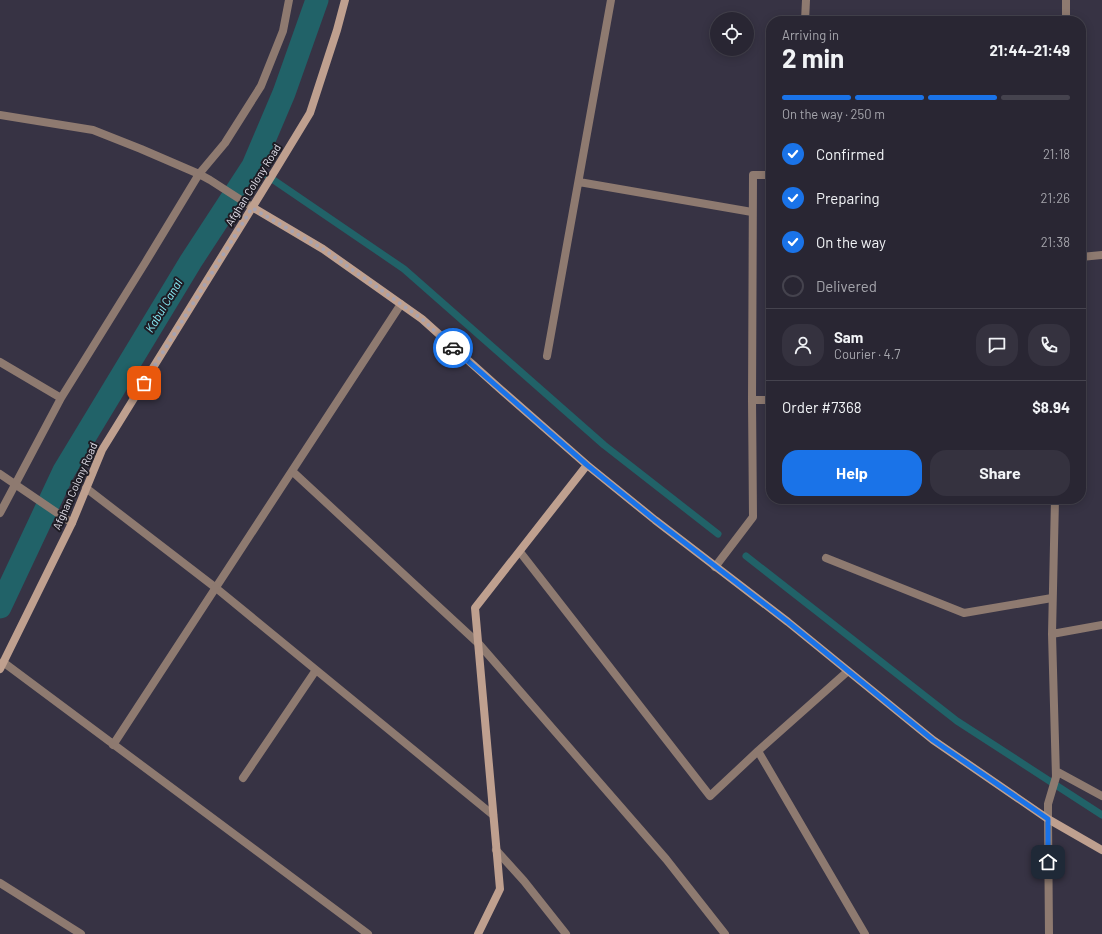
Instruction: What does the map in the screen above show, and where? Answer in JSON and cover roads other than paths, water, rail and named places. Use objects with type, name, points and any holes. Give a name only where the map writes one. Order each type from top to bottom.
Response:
[{"type":"street","points":[[0,513],[61,398],[145,264],[199,174],[226,143],[261,86],[283,31],[289,0]]},
{"type":"street","name":"Afghan Colony Road","points":[[1,665],[86,488],[102,450],[310,113],[337,30],[345,0]]},
{"type":"street","points":[[547,356],[611,0]]},
{"type":"street","points":[[805,16],[806,0]]},
{"type":"street","points":[[1066,0],[1066,16]]},
{"type":"street","points":[[0,115],[93,130],[141,149],[210,180],[240,200],[254,205],[323,249],[422,319],[587,465],[715,567],[788,622],[933,740],[1048,819],[1102,850]]},
{"type":"street","points":[[715,567],[753,517],[753,175],[766,175]]},
{"type":"street","points":[[579,182],[752,212]]},
{"type":"street","points":[[1086,257],[1102,255]]},
{"type":"street","points":[[113,745],[401,304]]},
{"type":"street","points":[[0,362],[61,398]]},
{"type":"street","points":[[752,400],[766,400]]},
{"type":"street","points":[[478,934],[500,889],[475,608],[587,465]]},
{"type":"street","points":[[292,470],[479,644],[666,859],[725,934]]},
{"type":"street","points":[[0,474],[69,521]]},
{"type":"street","points":[[86,488],[216,588],[493,815]]},
{"type":"street","points":[[1049,934],[1048,804],[1056,774],[1052,634],[1055,504]]},
{"type":"street","points":[[520,552],[710,796],[848,671]]},
{"type":"street","points":[[826,558],[964,613],[1052,598]]},
{"type":"street","points":[[1052,634],[1102,625]]},
{"type":"street","points":[[1,665],[113,745],[368,934]]},
{"type":"street","points":[[243,778],[316,670]]},
{"type":"street","points":[[758,751],[865,934]]},
{"type":"street","points":[[1056,774],[1102,796]]},
{"type":"street","points":[[496,850],[524,881],[566,934]]},
{"type":"street","points":[[0,883],[81,934]]},
{"type":"waterway","name":"Kabul Canal","points":[[0,607],[64,471],[191,261],[253,166],[284,93],[317,0]]},
{"type":"waterway","points":[[253,166],[404,269],[604,445],[718,534]]},
{"type":"waterway","points":[[746,556],[957,721],[1102,815]]}]
